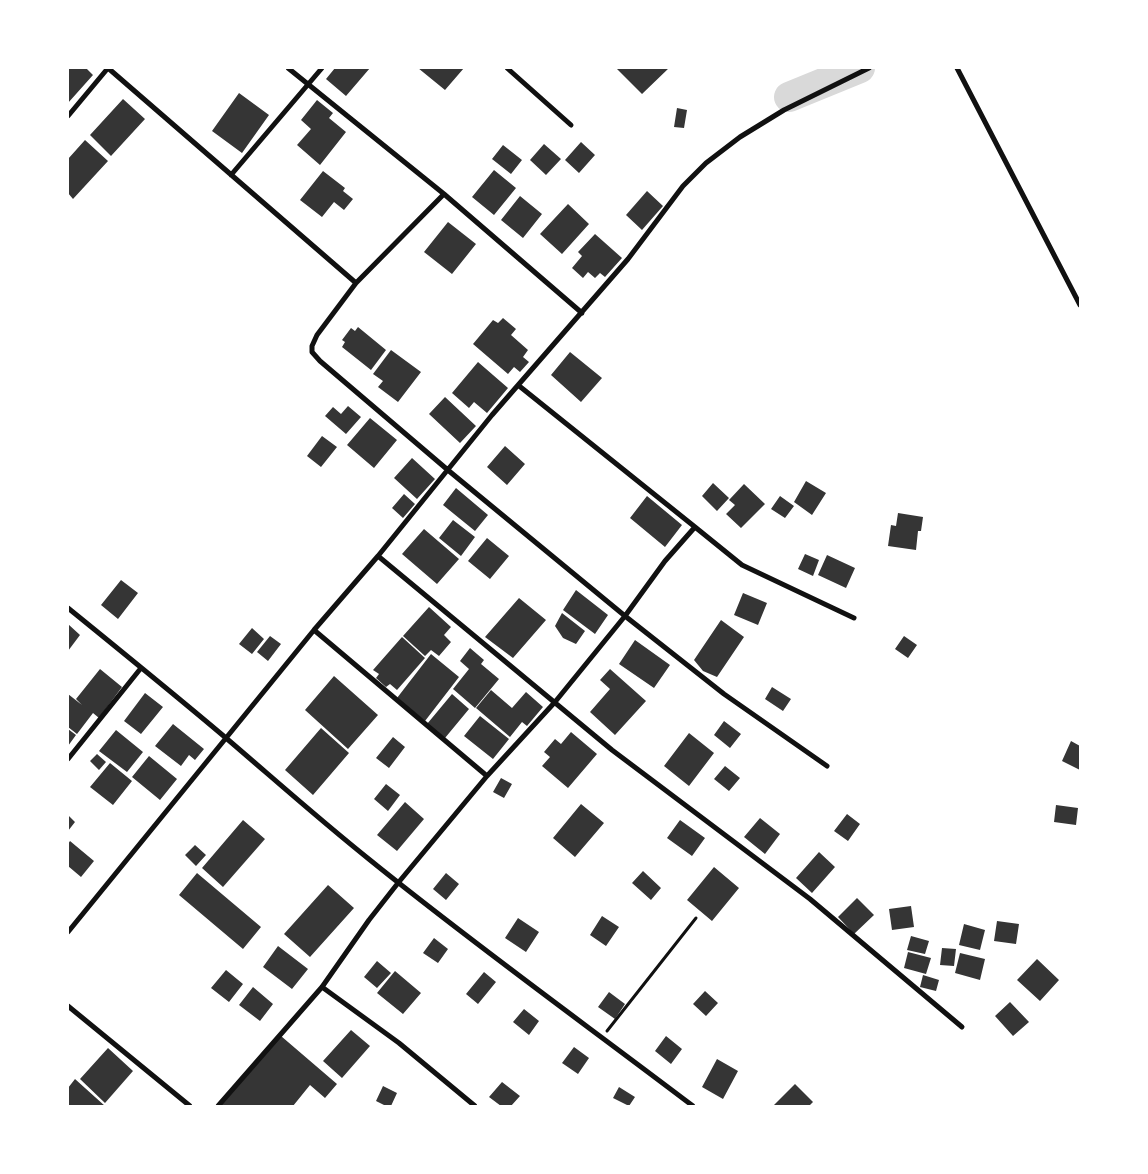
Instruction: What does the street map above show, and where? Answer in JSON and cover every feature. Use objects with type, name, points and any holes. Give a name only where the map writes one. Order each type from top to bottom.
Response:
[{"type":"street","points":[[68,116],[108,68],[356,282]]},
{"type":"street","points":[[288,68],[444,194],[582,312]]},
{"type":"street","points":[[232,175],[322,68]]},
{"type":"street","points":[[507,68],[571,125]]},
{"type":"street","points":[[68,932],[314,630],[449,470],[492,415],[628,259],[684,186],[706,163],[740,137],[784,110],[869,68]]},
{"type":"street","points":[[957,68],[1080,305]]},
{"type":"street","points":[[444,194],[356,282],[317,335],[312,346],[312,352],[320,361],[449,470],[625,616],[724,694],[827,766]]},
{"type":"street","points":[[518,385],[742,565],[854,618]]},
{"type":"street","points":[[218,1106],[322,987],[369,920],[398,883],[487,776],[555,702],[625,616],[665,561],[695,527]]},
{"type":"street","points":[[378,556],[612,750],[810,898],[962,1027]]},
{"type":"street","points":[[68,608],[226,738],[312,814],[398,883],[693,1106]]},
{"type":"street","points":[[314,630],[487,776]]},
{"type":"street","points":[[68,759],[141,668]]},
{"type":"street","points":[[322,987],[399,1043],[475,1106]]},
{"type":"street","points":[[68,1006],[190,1106]]},
{"type":"path","points":[[602,1037],[696,918]]},
{"type":"building","points":[[68,68],[86,68],[93,75],[68,103]]},
{"type":"building","points":[[335,68],[370,68],[346,96],[326,79]]},
{"type":"building","points":[[418,68],[464,68],[445,90]]},
{"type":"building","points":[[616,68],[669,68],[642,94]]},
{"type":"building","points":[[239,93],[269,115],[242,153],[212,131]]},
{"type":"building","points":[[123,99],[145,119],[111,156],[90,135]]},
{"type":"building","points":[[317,100],[333,113],[329,118],[346,132],[320,165],[297,145],[311,129],[301,120]]},
{"type":"building","points":[[677,108],[687,110],[684,128],[674,127]]},
{"type":"building","points":[[85,140],[108,161],[73,199],[68,193],[68,159]]},
{"type":"building","points":[[581,142],[595,155],[579,173],[565,160]]},
{"type":"building","points":[[544,144],[561,159],[546,175],[530,160]]},
{"type":"building","points":[[503,145],[522,160],[511,174],[492,159]]},
{"type":"building","points":[[494,170],[516,188],[494,215],[472,197]]},
{"type":"building","points":[[323,171],[345,188],[343,191],[353,199],[344,210],[334,202],[322,217],[300,200]]},
{"type":"building","points":[[647,191],[663,206],[642,230],[626,215]]},
{"type":"building","points":[[520,196],[542,214],[523,238],[501,220]]},
{"type":"building","points":[[568,204],[589,224],[562,254],[540,234]]},
{"type":"building","points":[[448,222],[476,244],[452,274],[424,252]]},
{"type":"building","points":[[595,234],[622,258],[605,277],[600,273],[595,278],[588,272],[583,278],[572,268],[582,256],[578,252]]},
{"type":"building","points":[[503,318],[516,329],[511,335],[528,350],[523,357],[529,362],[520,372],[514,367],[508,374],[473,344],[493,320],[498,323]]},
{"type":"building","points":[[358,327],[386,350],[371,370],[342,347],[345,342],[342,340],[351,328],[355,331]]},
{"type":"building","points":[[391,350],[421,372],[398,402],[378,387],[383,381],[373,374]]},
{"type":"building","points":[[570,352],[602,378],[581,402],[551,375]]},
{"type":"building","points":[[478,362],[508,388],[487,413],[474,402],[469,408],[452,393]]},
{"type":"building","points":[[445,397],[476,426],[460,443],[429,414]]},
{"type":"building","points":[[348,406],[361,417],[346,434],[325,416],[333,407],[341,414]]},
{"type":"building","points":[[370,418],[397,440],[374,468],[347,445]]},
{"type":"building","points":[[322,436],[337,447],[321,467],[307,456]]},
{"type":"building","points":[[505,446],[525,464],[507,485],[487,467]]},
{"type":"building","points":[[412,458],[435,479],[417,499],[394,478]]},
{"type":"building","points":[[806,481],[826,493],[812,515],[794,502]]},
{"type":"building","points":[[713,483],[729,498],[717,511],[702,496]]},
{"type":"building","points":[[744,484],[765,504],[741,528],[726,514],[735,505],[729,500]]},
{"type":"building","points":[[456,488],[488,515],[475,531],[443,505]]},
{"type":"building","points":[[404,494],[415,504],[403,518],[392,508]]},
{"type":"building","points":[[647,496],[682,525],[665,547],[630,518]]},
{"type":"building","points":[[780,496],[794,506],[785,518],[771,509]]},
{"type":"building","points":[[898,513],[923,517],[921,531],[918,531],[916,550],[888,546],[891,525],[896,526]]},
{"type":"building","points":[[453,520],[475,537],[461,556],[439,538]]},
{"type":"building","points":[[424,529],[459,559],[437,584],[402,554]]},
{"type":"building","points":[[487,538],[509,556],[490,579],[468,561]]},
{"type":"building","points":[[805,554],[819,560],[813,576],[798,569]]},
{"type":"building","points":[[827,555],[855,568],[846,588],[818,575]]},
{"type":"building","points":[[121,580],[138,593],[118,619],[101,605]]},
{"type":"building","points":[[576,590],[608,615],[595,634],[563,610]]},
{"type":"building","points":[[743,593],[767,603],[758,625],[734,615]]},
{"type":"building","points":[[519,598],[546,620],[513,658],[485,637]]},
{"type":"building","points":[[429,607],[451,627],[444,635],[451,642],[439,656],[431,650],[425,656],[403,636]]},
{"type":"building","points":[[562,613],[585,631],[576,644],[563,638],[555,626]]},
{"type":"building","points":[[721,620],[744,637],[717,677],[703,671],[694,660]]},
{"type":"building","points":[[68,624],[80,635],[68,651]]},
{"type":"building","points":[[252,628],[264,639],[252,654],[239,644]]},
{"type":"building","points":[[270,636],[281,644],[268,661],[257,652]]},
{"type":"building","points":[[904,636],[917,645],[908,658],[895,649]]},
{"type":"building","points":[[402,637],[425,658],[397,690],[390,684],[386,687],[376,678],[379,674],[373,670]]},
{"type":"building","points":[[635,640],[670,665],[654,688],[619,664]]},
{"type":"building","points":[[470,648],[484,660],[481,664],[499,679],[475,708],[453,689],[469,669],[460,661]]},
{"type":"building","points":[[431,654],[459,677],[425,721],[397,698]]},
{"type":"building","points":[[100,669],[122,687],[99,718],[93,713],[77,734],[68,727],[68,694],[82,705],[76,699]]},
{"type":"building","points":[[610,669],[646,701],[615,735],[590,712],[610,689],[600,680]]},
{"type":"building","points":[[334,676],[378,715],[348,749],[305,710]]},
{"type":"building","points":[[772,687],[791,699],[783,711],[765,699]]},
{"type":"building","points":[[491,690],[512,708],[526,692],[543,707],[527,726],[522,722],[510,737],[476,708]]},
{"type":"building","points":[[145,693],[163,707],[141,734],[124,721]]},
{"type":"building","points":[[452,694],[469,709],[445,738],[427,724]]},
{"type":"building","points":[[480,716],[509,739],[493,759],[464,736]]},
{"type":"building","points":[[724,721],[741,734],[730,748],[714,735]]},
{"type":"building","points":[[173,724],[204,749],[195,760],[189,755],[181,766],[155,746]]},
{"type":"building","points":[[321,728],[349,753],[313,795],[285,770]]},
{"type":"building","points":[[68,729],[76,735],[68,746]]},
{"type":"building","points":[[116,730],[143,752],[127,772],[99,751]]},
{"type":"building","points":[[571,732],[597,754],[568,788],[542,766],[550,757],[544,752],[555,739],[561,744]]},
{"type":"building","points":[[689,733],[714,753],[689,786],[664,766]]},
{"type":"building","points":[[393,737],[405,747],[389,768],[376,758]]},
{"type":"building","points":[[1071,741],[1080,746],[1080,770],[1062,761]]},
{"type":"building","points":[[97,754],[106,762],[99,770],[90,761]]},
{"type":"building","points":[[149,756],[177,779],[160,800],[132,777]]},
{"type":"building","points":[[110,763],[132,781],[113,805],[90,787]]},
{"type":"building","points":[[725,766],[740,778],[729,791],[714,779]]},
{"type":"building","points":[[501,778],[512,784],[504,798],[493,792]]},
{"type":"building","points":[[386,784],[400,795],[388,811],[374,799]]},
{"type":"building","points":[[405,802],[424,819],[397,851],[377,835]]},
{"type":"building","points":[[581,804],[604,823],[575,857],[553,838]]},
{"type":"building","points":[[1056,805],[1078,808],[1076,825],[1054,822]]},
{"type":"building","points":[[847,814],[860,824],[848,841],[834,831]]},
{"type":"building","points":[[68,815],[75,822],[68,831]]},
{"type":"building","points":[[760,818],[780,834],[765,854],[744,837]]},
{"type":"building","points":[[243,820],[265,839],[223,887],[202,868]]},
{"type":"building","points":[[680,820],[705,838],[692,856],[667,838]]},
{"type":"building","points":[[70,841],[94,861],[81,877],[68,866],[68,844]]},
{"type":"building","points":[[195,845],[206,855],[196,866],[185,855]]},
{"type":"building","points":[[819,852],[835,867],[812,893],[796,878]]},
{"type":"building","points":[[714,867],[739,888],[712,921],[687,900]]},
{"type":"building","points":[[643,871],[661,888],[651,900],[632,883]]},
{"type":"building","points":[[197,873],[261,927],[243,949],[179,895]]},
{"type":"building","points":[[446,873],[459,884],[446,900],[433,889]]},
{"type":"building","points":[[328,885],[354,908],[310,957],[284,934]]},
{"type":"building","points":[[857,898],[874,915],[854,934],[838,917]]},
{"type":"building","points":[[911,906],[914,927],[892,930],[889,909]]},
{"type":"building","points":[[602,916],[619,927],[606,946],[590,935]]},
{"type":"building","points":[[518,918],[539,932],[526,952],[505,938]]},
{"type":"building","points":[[997,921],[1019,924],[1016,944],[994,941]]},
{"type":"building","points":[[964,924],[985,930],[980,950],[959,945]]},
{"type":"building","points":[[911,936],[929,941],[925,954],[907,950]]},
{"type":"building","points":[[434,938],[448,949],[438,963],[423,953]]},
{"type":"building","points":[[278,946],[308,969],[292,989],[263,967]]},
{"type":"building","points":[[942,948],[956,949],[954,966],[940,965]]},
{"type":"building","points":[[908,952],[931,958],[926,974],[904,968]]},
{"type":"building","points":[[960,953],[985,959],[980,980],[955,973]]},
{"type":"building","points":[[1037,959],[1059,980],[1040,1001],[1017,980]]},
{"type":"building","points":[[377,961],[391,973],[377,988],[364,977]]},
{"type":"building","points":[[226,970],[243,984],[229,1002],[211,988]]},
{"type":"building","points":[[395,971],[421,993],[403,1014],[377,993]]},
{"type":"building","points":[[484,972],[496,982],[478,1004],[466,994]]},
{"type":"building","points":[[923,975],[939,980],[936,991],[920,987]]},
{"type":"building","points":[[253,987],[273,1004],[260,1021],[239,1005]]},
{"type":"building","points":[[705,991],[718,1003],[706,1016],[693,1004]]},
{"type":"building","points":[[609,992],[625,1004],[615,1019],[598,1007]]},
{"type":"building","points":[[1010,1002],[1029,1022],[1013,1036],[995,1016]]},
{"type":"building","points":[[524,1009],[539,1021],[529,1035],[513,1022]]},
{"type":"building","points":[[351,1030],[370,1046],[342,1078],[323,1061]]},
{"type":"building","points":[[281,1036],[337,1084],[325,1098],[310,1085],[293,1106],[220,1106]]},
{"type":"building","points":[[666,1036],[682,1049],[671,1064],[655,1051]]},
{"type":"building","points":[[574,1047],[589,1058],[578,1074],[562,1063]]},
{"type":"building","points":[[108,1048],[133,1071],[105,1103],[80,1079]]},
{"type":"building","points":[[717,1059],[738,1071],[723,1099],[702,1087]]},
{"type":"building","points":[[75,1079],[105,1106],[68,1106],[68,1088]]},
{"type":"building","points":[[502,1082],[520,1096],[511,1106],[501,1106],[489,1097]]},
{"type":"building","points":[[795,1084],[813,1102],[809,1106],[773,1106]]},
{"type":"building","points":[[383,1086],[397,1093],[391,1106],[386,1106],[376,1101]]},
{"type":"building","points":[[619,1087],[635,1097],[629,1106],[613,1098]]},
{"type":"waterway","points":[[789,97],[860,68]]}]
